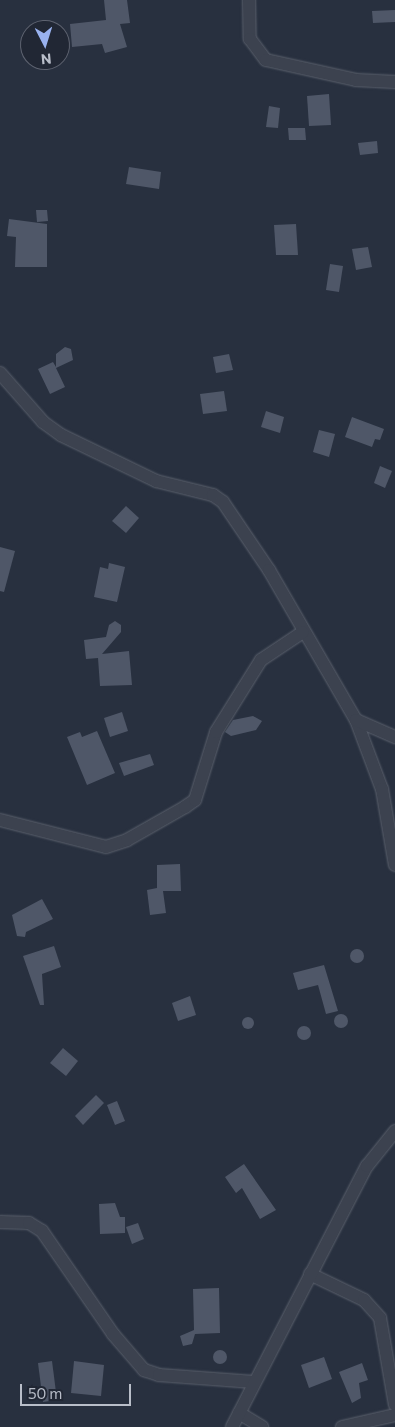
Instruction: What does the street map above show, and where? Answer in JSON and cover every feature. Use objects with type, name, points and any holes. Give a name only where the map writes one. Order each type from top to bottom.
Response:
[{"type":"street","points":[[249,0],[250,39],[266,60],[356,80],[395,82]]},
{"type":"street","points":[[0,373],[43,422],[61,435],[156,481],[213,495],[223,502],[269,570],[356,720],[382,789],[395,865]]},
{"type":"street","points":[[0,820],[86,845],[106,846],[127,840],[185,807],[195,800],[216,732],[261,660],[304,632]]},
{"type":"street","points":[[356,720],[395,737]]},
{"type":"street","points":[[232,1427],[367,1166],[395,1131]]},
{"type":"street","points":[[0,1222],[29,1223],[42,1231],[113,1334],[144,1370],[159,1375],[254,1382]]},
{"type":"street","points":[[310,1274],[364,1300],[380,1318],[395,1405]]},
{"type":"street","points":[[239,1413],[262,1427]]},
{"type":"street","points":[[342,1427],[395,1415]]},
{"type":"building","points":[[104,0],[127,0],[130,23],[120,24],[127,47],[105,53],[102,44],[72,47],[70,24],[106,20]]},
{"type":"building","points":[[395,10],[395,22],[373,23],[372,11]]},
{"type":"building","points":[[329,94],[331,125],[309,126],[307,96]]},
{"type":"building","points":[[269,106],[280,108],[278,128],[266,127]]},
{"type":"building","points":[[288,128],[305,128],[306,140],[289,140]]},
{"type":"building","points":[[377,141],[378,153],[360,155],[358,143]]},
{"type":"building","points":[[129,167],[161,172],[159,189],[126,184]]},
{"type":"building","points":[[36,210],[47,210],[48,221],[37,222]]},
{"type":"building","points":[[9,219],[47,224],[47,267],[15,267],[16,237],[7,236]]},
{"type":"building","points":[[296,224],[298,255],[276,255],[274,225]]},
{"type":"building","points":[[368,247],[372,267],[356,270],[352,249]]},
{"type":"building","points":[[330,264],[343,266],[339,292],[326,290]]},
{"type":"building","points":[[65,347],[71,349],[73,360],[56,368],[65,387],[50,394],[38,369],[53,362],[56,367],[56,354]]},
{"type":"building","points":[[229,354],[233,370],[216,373],[213,357]]},
{"type":"building","points":[[224,391],[227,411],[203,414],[200,394]]},
{"type":"building","points":[[266,411],[284,417],[280,433],[261,427]]},
{"type":"building","points":[[352,417],[384,429],[380,440],[375,439],[372,447],[345,437]]},
{"type":"building","points":[[319,430],[335,434],[329,457],[313,452]]},
{"type":"building","points":[[380,466],[392,471],[385,488],[374,483]]},
{"type":"building","points":[[126,506],[139,518],[126,533],[112,521]]},
{"type":"building","points":[[0,547],[15,551],[4,592],[0,591]]},
{"type":"building","points":[[109,563],[125,567],[117,602],[94,597],[100,567],[108,569]]},
{"type":"building","points":[[115,621],[121,625],[121,632],[102,654],[129,651],[132,685],[100,686],[98,658],[86,659],[84,640],[106,637],[109,625]]},
{"type":"building","points":[[122,712],[128,731],[110,737],[104,718]]},
{"type":"building","points":[[253,716],[262,721],[256,730],[231,736],[225,732],[233,720]]},
{"type":"building","points":[[97,731],[115,773],[87,785],[67,737],[80,732],[82,737]]},
{"type":"building","points":[[150,754],[154,765],[124,776],[119,763]]},
{"type":"building","points":[[180,864],[181,891],[163,891],[166,913],[150,915],[147,890],[157,888],[157,865]]},
{"type":"building","points":[[42,899],[53,919],[26,932],[25,937],[17,936],[12,915]]},
{"type":"building","points":[[54,946],[61,967],[42,974],[44,1005],[40,1005],[23,956]]},
{"type":"building","points":[[357,949],[362,951],[364,956],[362,961],[357,963],[352,961],[350,956],[352,951]]},
{"type":"building","points":[[324,965],[338,1011],[326,1014],[318,985],[298,990],[293,973]]},
{"type":"building","points":[[190,996],[196,1015],[178,1021],[172,1003]]},
{"type":"building","points":[[341,1014],[346,1016],[348,1021],[346,1026],[341,1028],[336,1026],[334,1021],[336,1016]]},
{"type":"building","points":[[246,1017],[250,1017],[254,1023],[250,1029],[246,1029],[242,1025],[242,1021]]},
{"type":"building","points":[[304,1026],[309,1028],[311,1033],[309,1038],[304,1040],[299,1038],[297,1033],[299,1028]]},
{"type":"building","points":[[63,1048],[78,1061],[66,1076],[50,1063]]},
{"type":"building","points":[[96,1095],[104,1103],[83,1125],[75,1116]]},
{"type":"building","points":[[117,1101],[125,1121],[115,1125],[107,1105]]},
{"type":"building","points":[[244,1164],[276,1210],[260,1219],[242,1188],[236,1193],[225,1177]]},
{"type":"building","points":[[115,1203],[120,1217],[125,1217],[125,1233],[100,1234],[99,1204]]},
{"type":"building","points":[[138,1223],[144,1239],[132,1244],[126,1227]]},
{"type":"building","points":[[219,1288],[220,1333],[195,1334],[192,1344],[183,1346],[180,1336],[194,1330],[193,1289]]},
{"type":"building","points":[[217,1350],[223,1350],[227,1357],[223,1364],[217,1364],[213,1360],[213,1354]]},
{"type":"building","points":[[324,1357],[332,1379],[309,1388],[301,1365]]},
{"type":"building","points":[[52,1361],[57,1400],[43,1402],[38,1363]]},
{"type":"building","points":[[74,1361],[104,1365],[101,1396],[71,1393]]},
{"type":"building","points":[[362,1363],[368,1380],[359,1383],[361,1398],[352,1403],[339,1372]]}]
